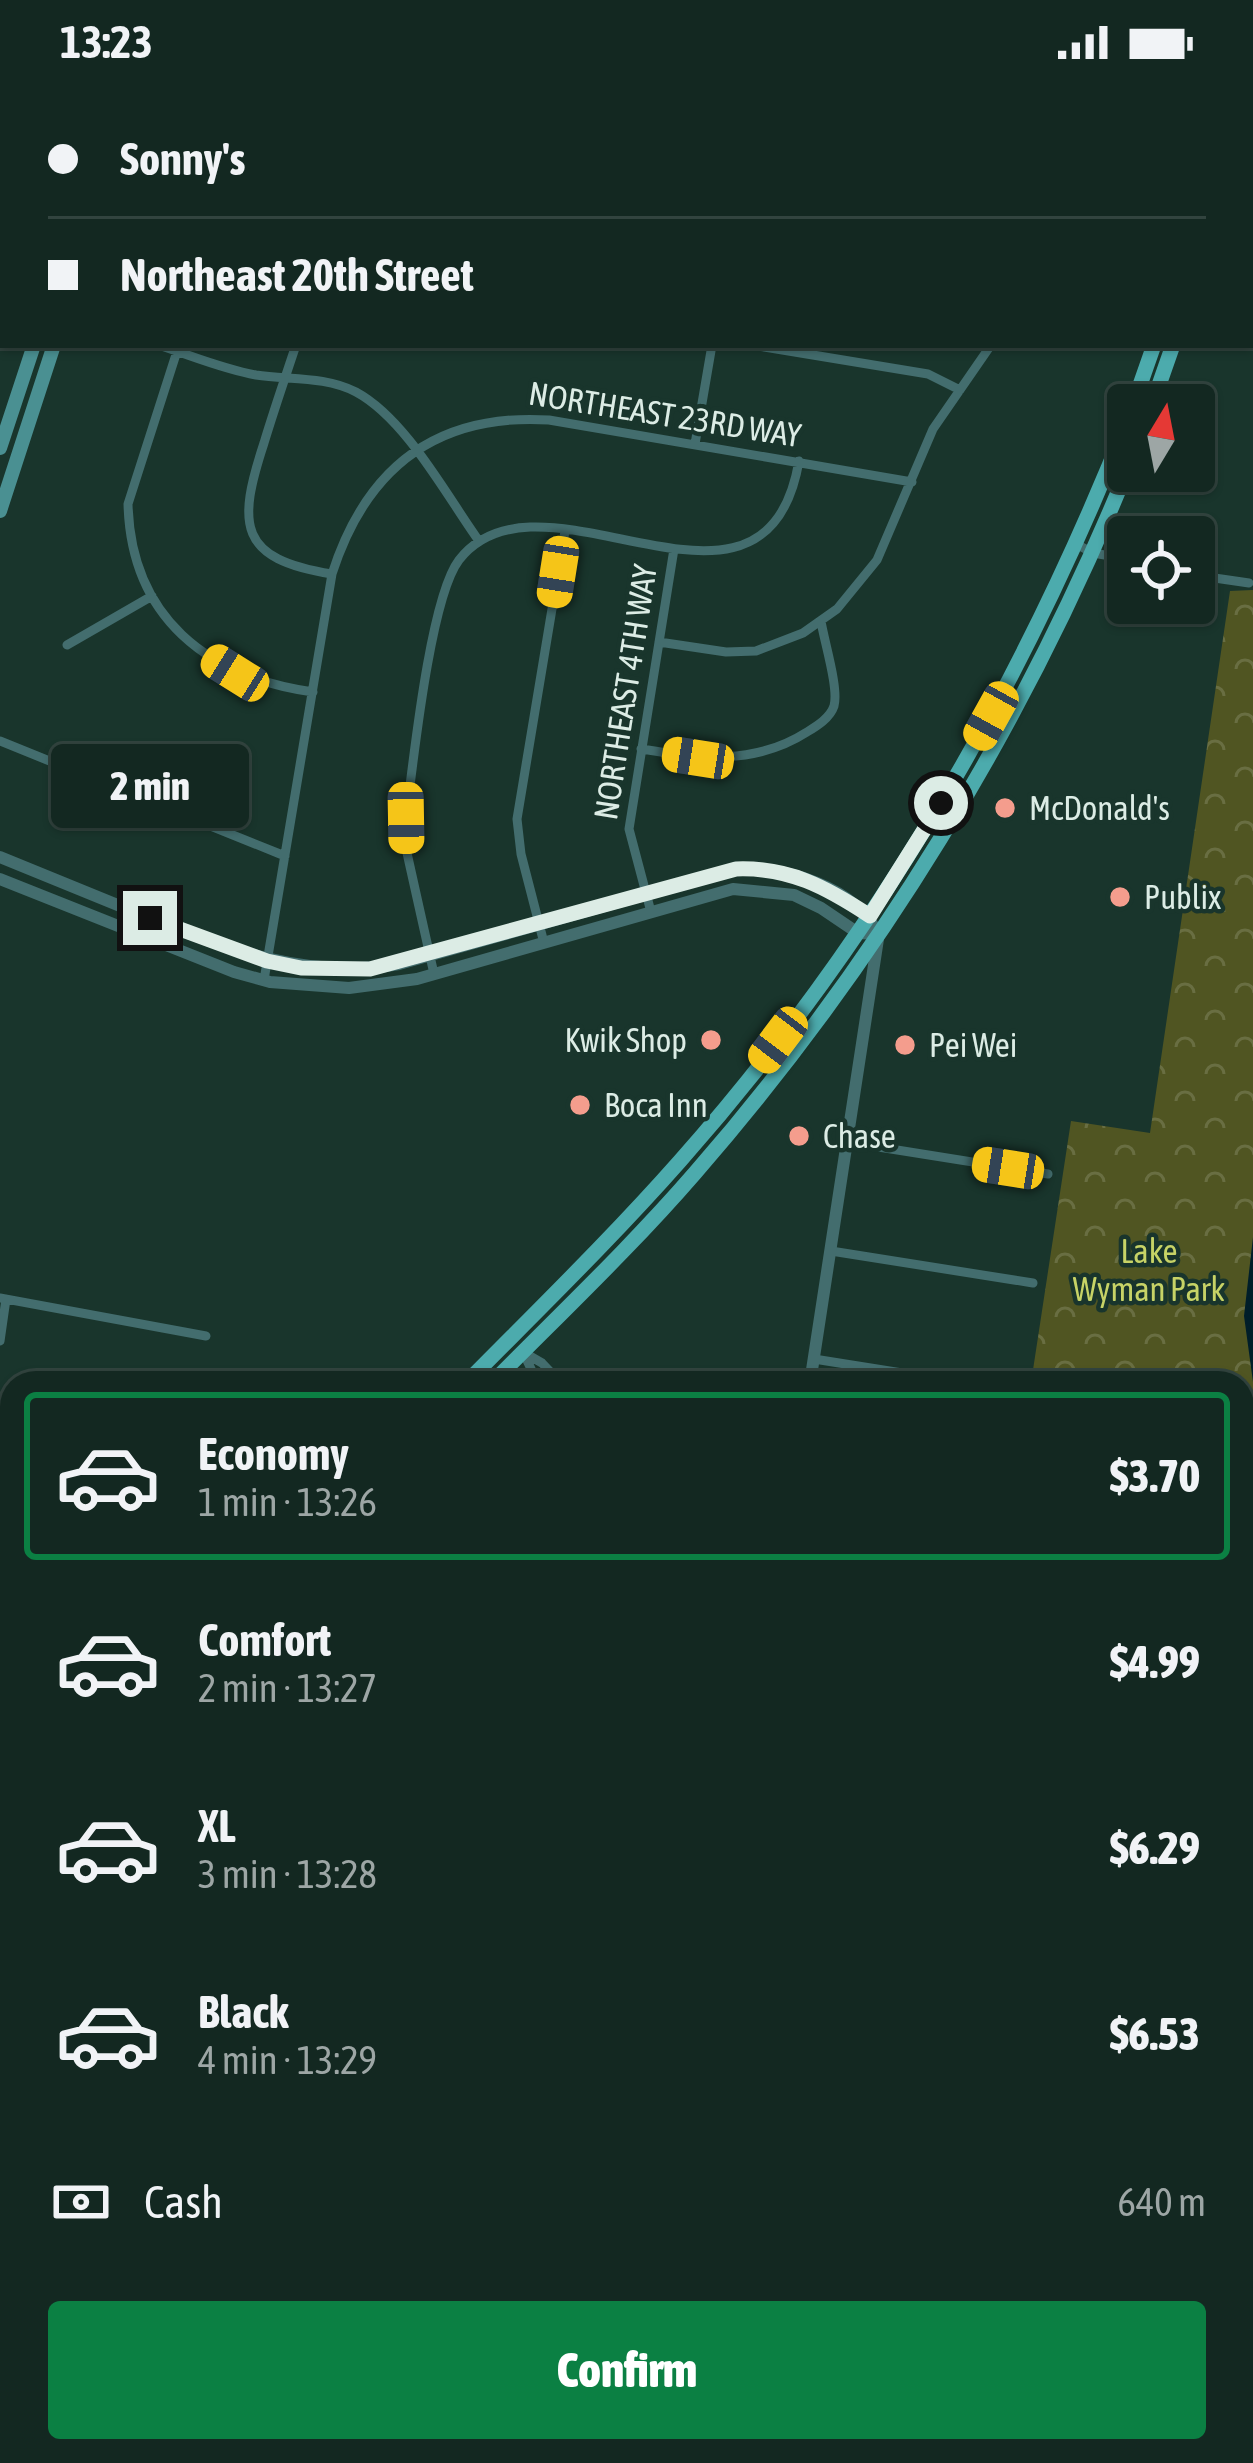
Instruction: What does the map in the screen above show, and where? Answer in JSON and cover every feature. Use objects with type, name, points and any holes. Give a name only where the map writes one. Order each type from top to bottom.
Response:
[{"type":"main road","points":[[0,448],[33,348]]},
{"type":"main road","points":[[0,511],[53,348]]},
{"type":"main road","points":[[1140,384],[1153,348]]},
{"type":"main road","points":[[1159,384],[1172,348]]},
{"type":"main road","points":[[478,1371],[613,1235],[699,1139],[870,916],[979,737],[1060,579],[1107,469]]},
{"type":"main road","points":[[504,1371],[695,1173],[843,986],[983,767],[1069,604],[1118,492]]},
{"type":"main road","points":[[1060,579],[1066,584],[1069,604]]},
{"type":"main road","points":[[750,1078],[764,1090]]},
{"type":"main road","points":[[695,1173],[699,1139]]},
{"type":"main road","points":[[523,1352],[530,1317]]},
{"type":"main road","points":[[500,1371],[508,1357],[508,1341]]},
{"type":"street","points":[[313,692],[235,673],[177,631],[152,596],[132,548],[128,504],[178,348],[239,371],[353,390],[390,418],[479,542]]},
{"type":"street","points":[[295,348],[249,489],[248,521],[260,545],[276,560],[332,574]]},
{"type":"street","points":[[695,444],[711,348]]},
{"type":"street","points":[[770,348],[928,374],[960,391]]},
{"type":"street","points":[[659,642],[746,652],[784,642],[821,622],[852,594],[877,560],[933,429],[989,348]]},
{"type":"street","name":"NORTHEAST 23RD WAY","points":[[264,980],[332,574],[369,493],[415,451],[440,436],[507,417],[549,420],[912,482]]},
{"type":"street","points":[[434,974],[407,853],[406,818],[440,605],[460,559],[479,542],[512,527],[714,552],[756,536],[788,502],[800,461]]},
{"type":"street","points":[[544,943],[517,819],[565,531]]},
{"type":"street","points":[[1076,544],[1107,555]]},
{"type":"street","name":"NORTHEAST 4TH WAY","points":[[651,912],[629,829],[674,549]]},
{"type":"street","points":[[1215,578],[1249,584]]},
{"type":"street","points":[[68,645],[152,596]]},
{"type":"street","points":[[641,749],[708,759],[746,756],[782,745],[815,726],[830,714],[835,696],[821,622]]},
{"type":"street","points":[[0,741],[285,856]]},
{"type":"street","points":[[0,857],[231,950],[267,961],[348,970],[430,955],[736,869],[776,871],[819,884],[870,916],[878,934],[812,1371]]},
{"type":"street","points":[[773,891],[776,871]]},
{"type":"street","points":[[35,893],[41,874]]},
{"type":"street","points":[[0,879],[264,980],[349,988],[434,974],[721,891],[773,891],[809,902],[857,933],[878,934]]},
{"type":"street","points":[[843,986],[856,989],[867,1005]]},
{"type":"street","points":[[847,1142],[1048,1174]]},
{"type":"street","points":[[613,1235],[626,1248]]},
{"type":"street","points":[[831,1251],[1033,1283]]},
{"type":"street","points":[[0,1341],[3,1298],[206,1336]]},
{"type":"street","points":[[523,1352],[536,1371]]},
{"type":"street","points":[[523,1352],[550,1371]]},
{"type":"street","points":[[814,1359],[890,1371]]},
{"type":"green space","name":"Lake Wyman Park","points":[[1253,590],[1253,1371],[1033,1371],[1071,1121],[1150,1133],[1230,591]]},
{"type":"water","points":[[1253,1237],[1253,1371],[1244,1316]]},
{"type":"place","name":"McDonald's","points":[[1005,808]]},
{"type":"place","name":"Publix","points":[[1120,897]]},
{"type":"place","name":"Kwik Shop","points":[[711,1040]]},
{"type":"place","name":"Pei Wei","points":[[905,1045]]},
{"type":"place","name":"Boca Inn","points":[[580,1105]]},
{"type":"place","name":"Chase","points":[[799,1136]]},
{"type":"route","points":[[150,918],[267,961],[348,970],[416,959],[736,869],[805,878],[870,916],[941,803]]}]
